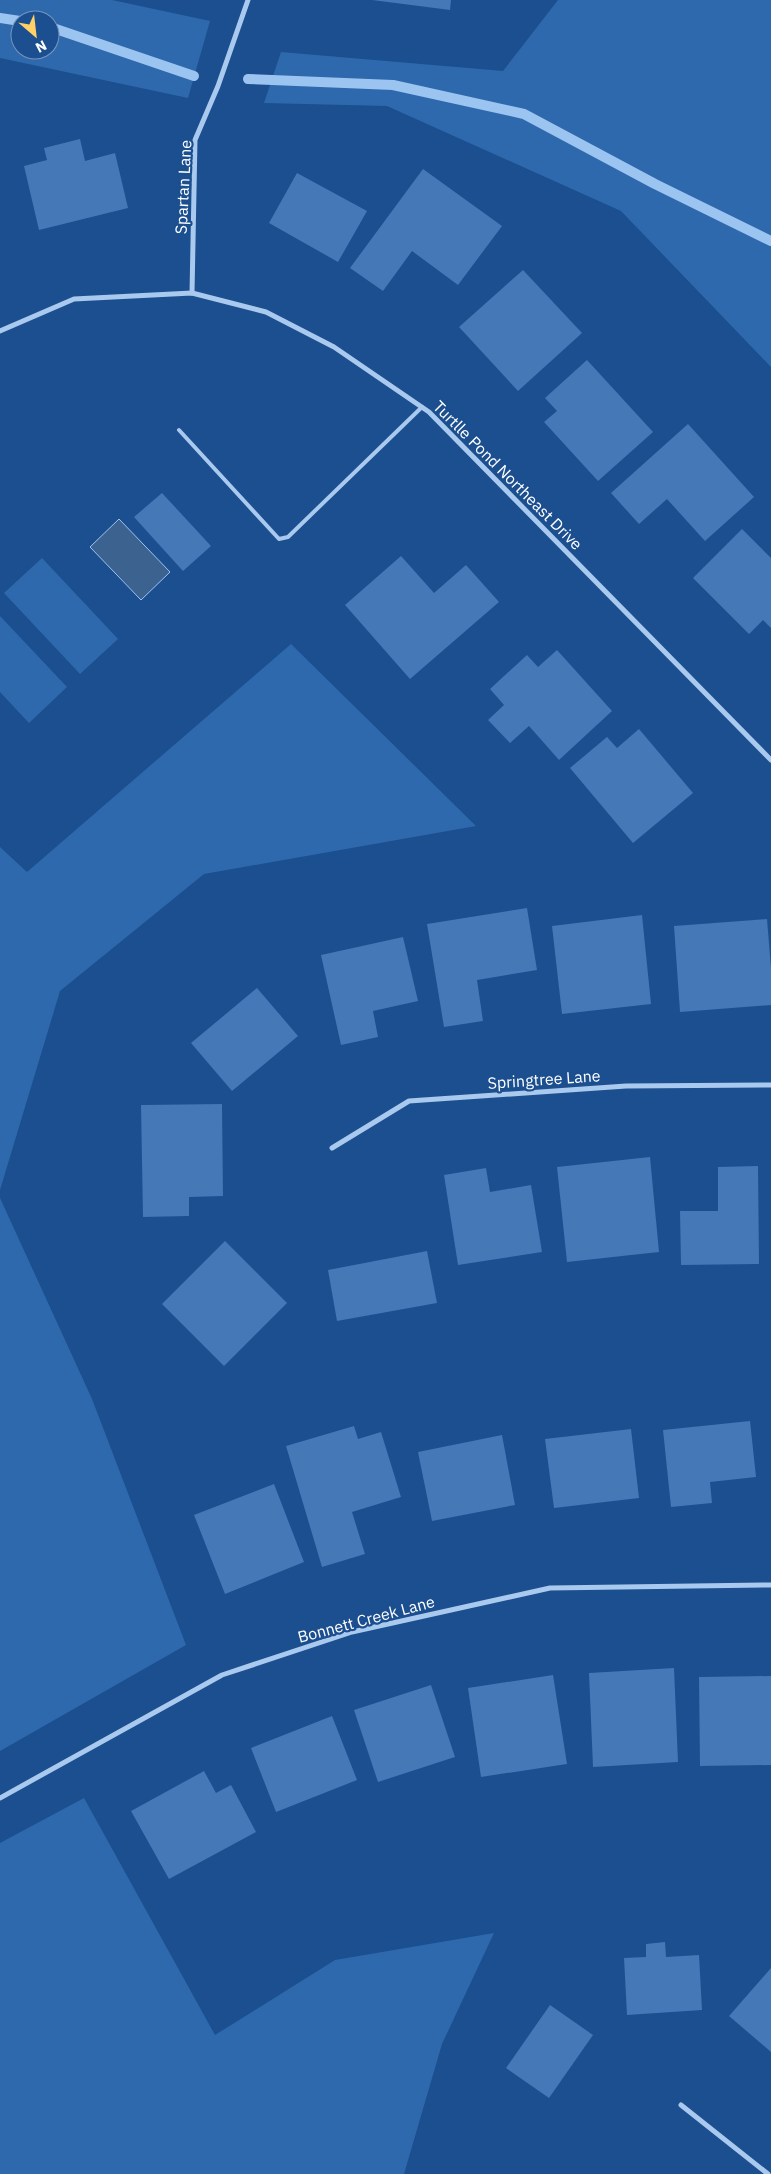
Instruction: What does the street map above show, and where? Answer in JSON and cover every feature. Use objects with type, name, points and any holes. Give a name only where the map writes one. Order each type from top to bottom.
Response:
[{"type":"street","name":"Spartan Lane","points":[[192,294],[195,140],[218,86],[248,0]]},
{"type":"street","name":"Turtlle Pond Northeast Drive","points":[[0,331],[74,299],[192,294],[266,312],[334,347],[430,412],[771,760]]},
{"type":"street","name":"Springtree Lane","points":[[332,1148],[409,1101],[626,1086],[771,1085]]},
{"type":"street","name":"Bonnett Creek Lane","points":[[0,1798],[222,1675],[352,1632],[550,1588],[771,1585]]},
{"type":"street","points":[[681,2105],[768,2174]]},
{"type":"lane","points":[[179,430],[279,539],[288,537],[422,407]]},
{"type":"shaded area","points":[[0,0],[112,0],[210,21],[188,98],[0,58]]},
{"type":"shaded area","points":[[558,0],[771,0],[771,367],[621,211],[387,106],[264,103],[281,52],[503,71]]},
{"type":"shaded area","points":[[119,519],[170,572],[141,600],[90,547]]},
{"type":"shaded area","points":[[42,558],[118,639],[80,674],[4,593]]},
{"type":"shaded area","points":[[0,616],[67,687],[29,723],[0,692]]},
{"type":"shaded area","points":[[291,644],[476,826],[204,874],[60,991],[0,1190],[0,847],[27,872]]},
{"type":"shaded area","points":[[0,1198],[92,1399],[186,1645],[0,1751]]},
{"type":"shaded area","points":[[84,1798],[215,2035],[335,1960],[494,1933],[442,2044],[404,2174],[0,2174],[0,1843]]},
{"type":"building","points":[[372,0],[451,0],[450,10]]},
{"type":"building","points":[[80,139],[85,161],[115,153],[128,208],[39,230],[24,166],[47,160],[44,148]]},
{"type":"building","points":[[423,169],[502,226],[458,285],[412,251],[383,291],[350,268]]},
{"type":"building","points":[[297,173],[367,211],[338,262],[269,223]]},
{"type":"building","points":[[523,270],[582,333],[518,391],[459,327]]},
{"type":"building","points":[[587,360],[653,432],[598,481],[544,422],[557,411],[545,398]]},
{"type":"building","points":[[688,424],[754,497],[705,541],[667,499],[639,524],[611,493]]},
{"type":"building","points":[[162,493],[211,546],[183,571],[134,517]]},
{"type":"building","points":[[742,529],[771,558],[771,628],[763,620],[749,634],[693,578]]},
{"type":"building","points":[[401,556],[434,593],[466,565],[499,602],[410,679],[345,605]]},
{"type":"building","points":[[557,650],[612,711],[559,760],[529,726],[510,743],[488,720],[504,705],[490,689],[527,655],[538,667]]},
{"type":"building","points":[[639,729],[693,793],[633,843],[570,768],[607,737],[617,748]]},
{"type":"building","points":[[527,908],[537,970],[477,980],[483,1021],[444,1027],[427,924]]},
{"type":"building","points":[[642,915],[651,1004],[562,1014],[552,926]]},
{"type":"building","points":[[767,919],[771,968],[771,1005],[680,1012],[674,926]]},
{"type":"building","points":[[403,937],[418,1001],[373,1011],[378,1037],[341,1045],[321,955]]},
{"type":"building","points":[[257,988],[298,1036],[232,1091],[191,1043]]},
{"type":"building","points":[[222,1104],[223,1196],[189,1197],[189,1216],[143,1217],[141,1105]]},
{"type":"building","points":[[650,1157],[659,1252],[567,1262],[557,1167]]},
{"type":"building","points":[[758,1166],[759,1264],[681,1265],[680,1211],[718,1211],[718,1167]]},
{"type":"building","points":[[486,1168],[490,1192],[531,1185],[542,1252],[458,1265],[444,1175]]},
{"type":"building","points":[[225,1241],[287,1303],[224,1366],[162,1304]]},
{"type":"building","points":[[427,1251],[437,1303],[337,1321],[328,1270]]},
{"type":"building","points":[[750,1421],[756,1477],[710,1482],[712,1503],[671,1507],[663,1430]]},
{"type":"building","points":[[354,1426],[358,1439],[381,1432],[401,1497],[352,1512],[365,1554],[322,1567],[286,1446]]},
{"type":"building","points":[[631,1429],[639,1498],[554,1508],[545,1439]]},
{"type":"building","points":[[502,1435],[515,1505],[432,1521],[418,1452]]},
{"type":"building","points":[[274,1484],[304,1562],[225,1594],[194,1515]]},
{"type":"building","points":[[674,1668],[678,1762],[593,1767],[589,1673]]},
{"type":"building","points":[[553,1675],[567,1764],[481,1777],[468,1688]]},
{"type":"building","points":[[771,1676],[771,1765],[700,1766],[699,1677]]},
{"type":"building","points":[[431,1685],[455,1757],[378,1782],[354,1710]]},
{"type":"building","points":[[332,1716],[357,1780],[276,1812],[251,1748]]},
{"type":"building","points":[[204,1771],[216,1793],[231,1785],[256,1832],[169,1879],[131,1811]]},
{"type":"building","points":[[665,1942],[666,1957],[699,1955],[702,2010],[627,2015],[624,1958],[646,1957],[646,1944]]},
{"type":"building","points":[[771,1968],[771,2052],[729,2016]]},
{"type":"building","points":[[550,2005],[593,2035],[549,2098],[506,2068]]},
{"type":"waterway","points":[[0,18],[10,20]]},
{"type":"waterway","points":[[60,30],[194,76]]},
{"type":"waterway","points":[[248,79],[393,85],[524,114],[655,184],[771,241]]}]
